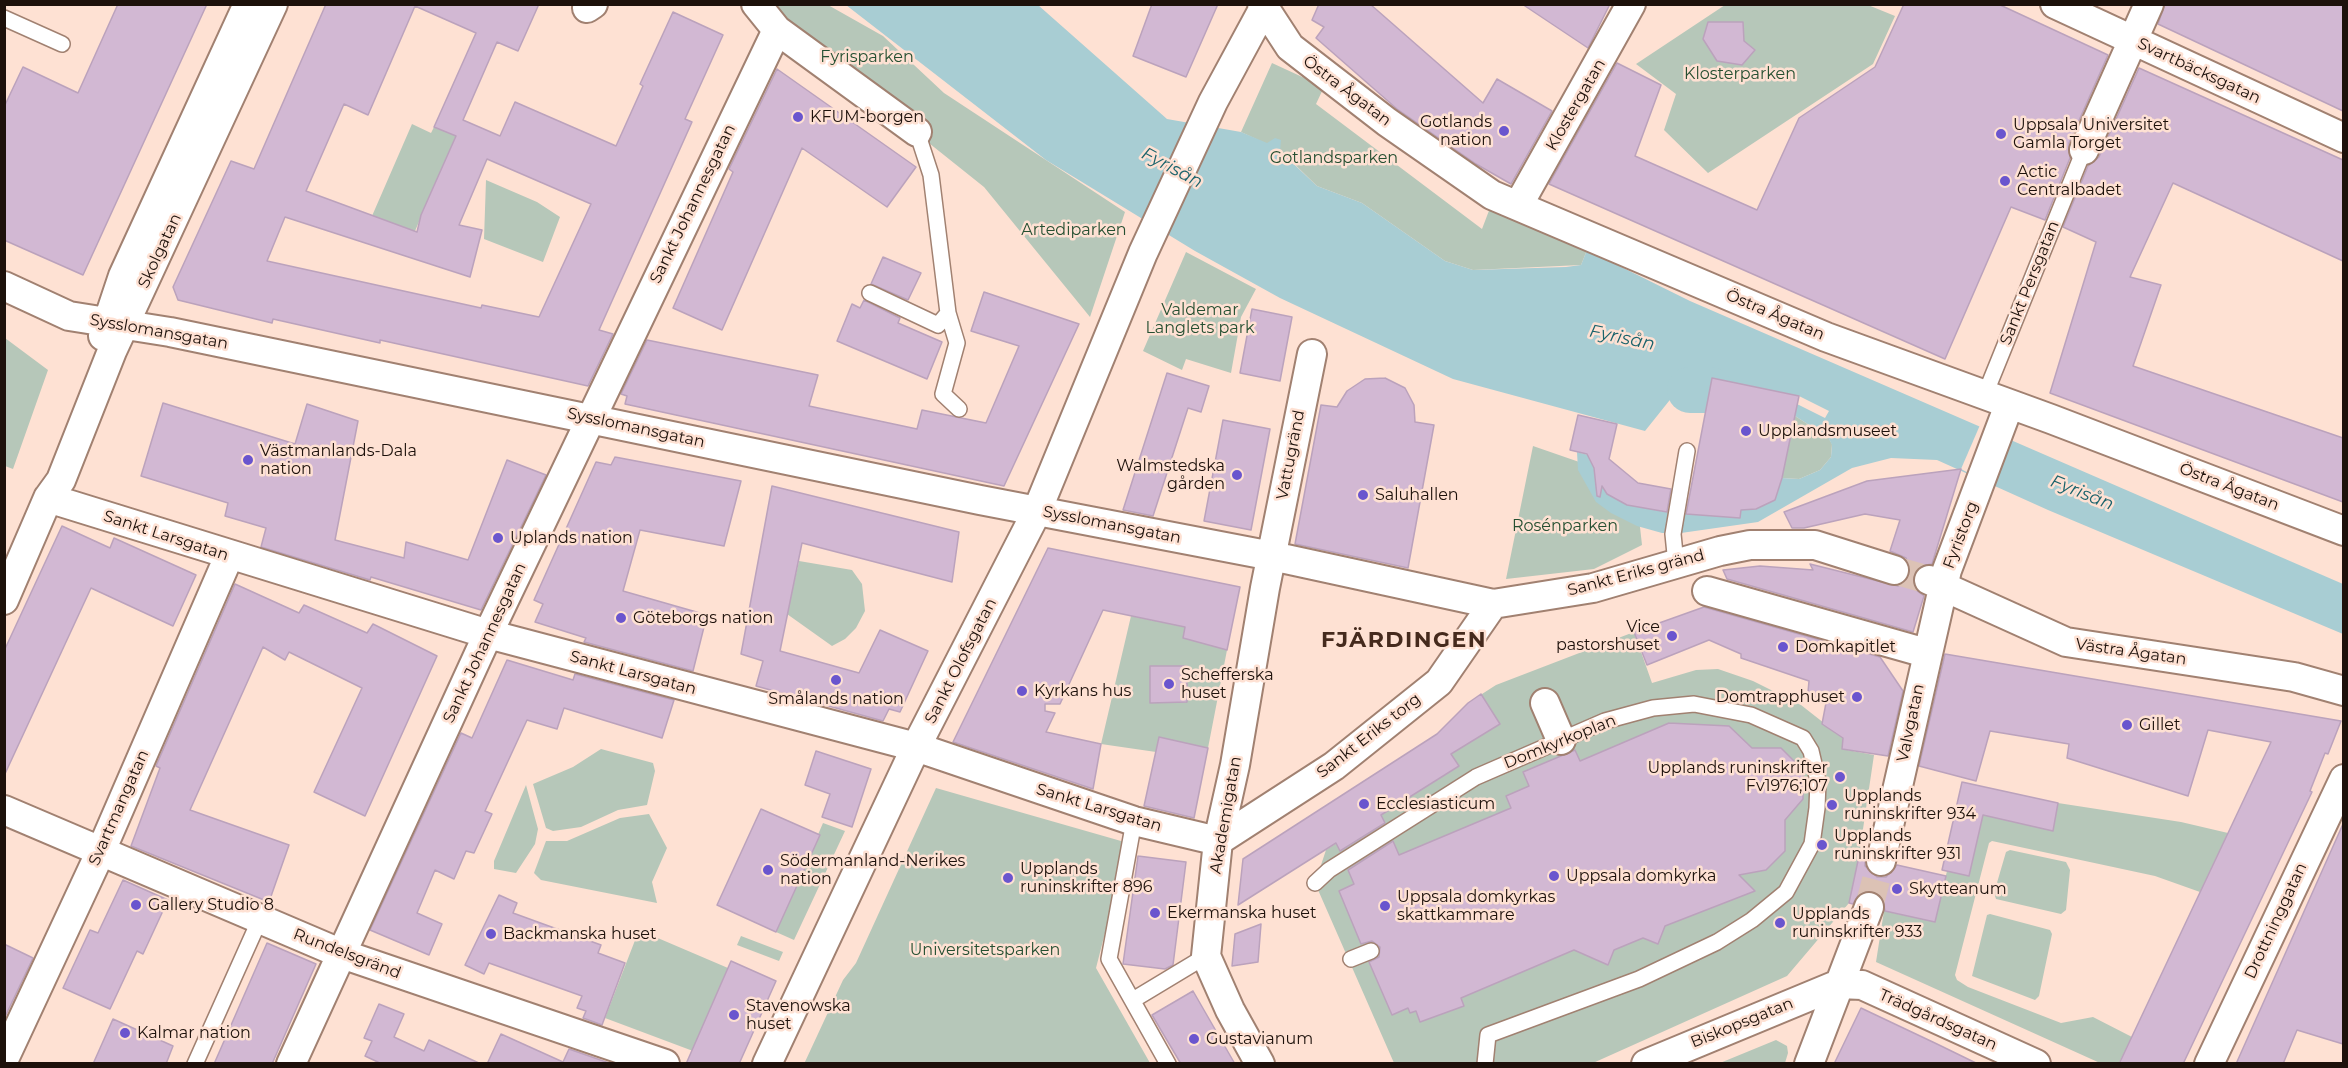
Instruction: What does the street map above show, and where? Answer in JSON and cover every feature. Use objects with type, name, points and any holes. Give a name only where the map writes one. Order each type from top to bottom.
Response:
[{"type":"street","name":"Skolgatan","points":[[116,324],[123,276],[248,4]]},
{"type":"street","name":"Skolgatan","points":[[4,600],[48,498],[49,469],[100,349],[116,324],[273,4]]},
{"type":"street","points":[[756,4],[777,30],[818,57],[917,132]]},
{"type":"street","name":"Klostergatan","points":[[1519,204],[1631,4]]},
{"type":"street","name":"Svartbäcksgatan","points":[[2055,4],[2343,138]]},
{"type":"street","name":"Sankt Persgatan","points":[[2084,150],[2149,4]]},
{"type":"street","name":"Östra Ågatan","points":[[1264,5],[1290,47],[1387,122],[1492,195],[1519,204],[1998,409],[2343,531]]},
{"type":"street","name":"Sankt Olofsgatan","points":[[767,1064],[916,747],[1038,511],[1143,253],[1220,88],[1264,5]]},
{"type":"street","name":"Sankt Johannesgatan","points":[[291,1064],[488,634],[777,30]]},
{"type":"street","name":"Sysslomansgatan","points":[[4,286],[69,316],[590,418],[1038,511],[1272,556]]},
{"type":"street","name":"Vattugränd","points":[[1272,556],[1312,354]]},
{"type":"street","name":"Fyristorg","points":[[1936,583],[1980,485],[1998,409]]},
{"type":"street","name":"Sankt Larsgatan","points":[[48,498],[229,556],[488,634],[916,747],[1134,822],[1218,841]]},
{"type":"street","name":"Sankt Eriks gränd","points":[[1272,556],[1493,604],[1593,588],[1750,545],[1815,544],[1894,570]]},
{"type":"street","name":"Svartmangatan","points":[[4,1059],[101,851],[229,556]]},
{"type":"street","name":"Akademigatan","points":[[1260,1064],[1230,1010],[1206,956],[1218,841],[1235,765],[1272,556]]},
{"type":"street","name":"Valvgatan","points":[[1881,861],[1926,653],[1936,583]]},
{"type":"street","name":"Västra Ågatan","points":[[1936,583],[2066,642],[2294,677],[2343,691]]},
{"type":"street","points":[[1707,591],[1926,653]]},
{"type":"street","name":"Sankt Eriks torg","points":[[1218,841],[1334,766],[1439,682],[1493,604]]},
{"type":"street","points":[[1545,702],[1561,740]]},
{"type":"street","name":"Drottninggatan","points":[[2209,1064],[2343,779]]},
{"type":"street","name":"Rundelsgränd","points":[[4,810],[342,954],[665,1064]]},
{"type":"street","points":[[1809,1064],[1869,907]]},
{"type":"street","name":"Biskopsgatan","points":[[1646,1064],[1839,984]]},
{"type":"street","name":"Trädgårdsgatan","points":[[1839,984],[1862,985],[2036,1064]]},
{"type":"lane","points":[[4,18],[62,44]]},
{"type":"lane","points":[[917,132],[931,175],[948,313],[957,343],[943,394],[959,410]]},
{"type":"lane","name":"Sankt Persgatan","points":[[1998,409],[2084,150]]},
{"type":"lane","points":[[870,293],[938,325],[948,313]]},
{"type":"lane","points":[[1676,564],[1673,534],[1687,451]]},
{"type":"lane","name":"Domkyrkoplan","points":[[1315,883],[1329,870],[1476,777],[1605,721],[1653,708],[1694,704],[1751,715],[1803,738],[1811,751],[1818,781],[1812,844],[1786,892],[1752,920],[1717,942],[1639,979],[1488,1035],[1485,1064]]},
{"type":"lane","points":[[1134,822],[1109,959],[1168,1064]]},
{"type":"lane","points":[[195,1064],[260,919]]},
{"type":"lane","points":[[1351,959],[1371,951]]},
{"type":"lane","points":[[1133,1000],[1206,956]]},
{"type":"green space","name":"Artediparken","points":[[756,5],[828,5],[883,36],[944,93],[1125,212],[1090,317],[984,187]]},
{"type":"green space","name":"Klosterparken","points":[[1725,5],[1868,5],[1895,16],[1873,64],[1708,173],[1664,130],[1676,94],[1636,64]]},
{"type":"green space","name":"Gotlandsparken","points":[[1272,63],[1324,87],[1316,104],[1482,229],[1490,208],[1587,250],[1581,265],[1473,270],[1445,261],[1362,203],[1317,186],[1280,150],[1241,132]]},
{"type":"green space","points":[[412,124],[431,133],[434,127],[456,136],[415,231],[372,216]]},
{"type":"green space","points":[[486,180],[537,202],[560,217],[543,262],[484,239]]},
{"type":"green space","name":"Valdemar Langlets park","points":[[1186,252],[1256,289],[1241,317],[1231,373],[1186,359],[1182,370],[1143,351]]},
{"type":"green space","points":[[5,338],[48,370],[13,469],[5,466]]},
{"type":"green space","points":[[1795,416],[1828,437],[1832,444],[1831,457],[1820,470],[1799,479],[1782,478]]},
{"type":"green space","name":"Rosénparken","points":[[1533,446],[1585,464],[1601,496],[1639,518],[1642,545],[1594,569],[1506,579]]},
{"type":"green space","points":[[799,561],[852,570],[862,584],[865,611],[856,628],[845,639],[832,646],[787,614]]},
{"type":"green space","points":[[1131,616],[1185,627],[1184,638],[1227,650],[1208,748],[1159,737],[1156,752],[1101,744]],"holes":[[[1150,666],[1187,666],[1187,702],[1150,703]]]},
{"type":"green space","points":[[1634,632],[1652,683],[1696,670],[1718,669],[1753,681],[1801,705],[1843,738],[1842,749],[1874,755],[1859,856],[1849,903],[1787,976],[1593,1063],[1394,1063],[1315,883],[1326,850],[1459,766],[1437,734],[1468,703],[1496,685]]},
{"type":"green space","points":[[601,749],[653,763],[655,771],[647,805],[618,810],[581,827],[553,831],[546,828],[533,784],[573,767]]},
{"type":"green space","points":[[526,785],[538,829],[535,844],[516,873],[494,869],[494,861]]},
{"type":"green space","name":"Universitetsparken","points":[[936,788],[1128,843],[1096,968],[1150,1063],[804,1064],[843,980],[856,963]]},
{"type":"green space","points":[[2058,803],[2181,822],[2228,833],[2200,892],[2155,876],[1992,841],[1989,843],[1955,975],[1957,980],[1968,987],[2061,1023],[2093,1017],[2132,1037],[2119,1063],[2100,1063],[1876,962],[1884,911],[1935,922],[1947,871],[1983,815],[2052,830]]},
{"type":"green space","points":[[649,814],[667,848],[652,882],[657,903],[541,880],[534,873],[546,841],[567,841],[620,818]]},
{"type":"green space","points":[[823,823],[845,831],[794,940],[776,932]]},
{"type":"green space","points":[[2010,850],[2066,862],[2070,870],[2066,910],[2061,914],[1996,899],[1994,893],[2006,852]]},
{"type":"green space","points":[[1987,915],[2050,930],[2052,934],[2039,996],[2035,1000],[1972,976]]},
{"type":"green space","points":[[639,930],[728,968],[693,1051],[605,1018]]},
{"type":"green space","points":[[741,936],[783,952],[779,961],[737,945]]},
{"type":"green space","points":[[1776,1040],[1787,1046],[1788,1053],[1785,1063],[1720,1063]]},
{"type":"water","name":"Fyrisån","points":[[846,5],[1038,5],[1167,119],[1241,132],[1267,143],[1275,138],[1281,140],[1280,151],[1317,186],[1362,203],[1445,261],[1473,270],[1566,267],[1581,265],[1587,250],[1690,301],[2343,584],[2343,634],[2048,510],[1937,460],[1891,458],[1852,468],[1758,522],[1681,533],[1662,533],[1637,526],[1611,513],[1596,502],[1578,470],[1577,452],[1592,456],[1594,468],[1607,494],[1625,504],[1665,512],[1694,514],[1776,495],[1782,478],[1799,479],[1820,470],[1831,457],[1832,445],[1828,437],[1795,416],[1797,404],[1825,418],[1829,411],[1799,396],[1712,378],[1685,381],[1645,431],[1453,379],[1280,298],[1195,251],[1046,160]]},
{"type":"pier","points":[[1980,425],[2009,439],[1991,485],[1961,469]]},
{"type":"building","points":[[118,4],[207,4],[83,275],[4,240],[4,107],[23,67],[78,93]]},
{"type":"building","points":[[326,4],[539,4],[518,51],[497,42],[463,120],[500,136],[515,102],[616,146],[643,86],[640,84],[673,12],[723,35],[685,119],[692,122],[599,330],[613,334],[588,386],[380,340],[380,343],[273,319],[272,323],[178,300],[173,287],[231,161],[254,169]],"holes":[[[415,6],[476,33],[434,127],[456,136],[421,215],[417,232],[306,191],[344,104],[368,115]],[[487,159],[591,204],[539,317],[482,305],[481,308],[267,261],[285,217],[470,277],[482,230],[459,225]]]},
{"type":"building","points":[[1152,4],[1218,4],[1186,77],[1133,56]]},
{"type":"building","points":[[1319,4],[1370,4],[1483,103],[1497,79],[1552,111],[1511,184],[1476,164],[1397,109],[1316,38],[1324,27],[1312,20]]},
{"type":"building","points":[[1522,4],[1610,4],[1588,48]]},
{"type":"building","points":[[1904,4],[1998,4],[2108,55],[2069,143],[2070,158],[2045,220],[2011,207],[1945,359],[1549,184],[1617,63],[1661,85],[1635,156],[1757,210],[1799,118],[1875,67]]},
{"type":"building","points":[[2165,4],[2343,4],[2343,111],[2158,24]]},
{"type":"building","points":[[1708,22],[1743,22],[1744,41],[1755,50],[1742,65],[1717,61],[1703,39]]},
{"type":"building","points":[[2139,68],[2343,160],[2343,261],[2173,183],[2130,277],[2161,285],[2133,366],[2343,438],[2343,502],[2050,393],[2096,242],[2063,227],[2088,166],[2099,157]]},
{"type":"building","points":[[777,69],[916,167],[887,207],[802,148],[722,330],[673,308],[733,172],[729,169]]},
{"type":"building","points":[[883,257],[921,273],[908,300],[871,284]]},
{"type":"building","points":[[984,292],[1079,324],[1004,486],[625,404],[627,396],[621,394],[647,340],[818,375],[809,406],[917,429],[922,410],[986,423],[1019,346],[971,331]]},
{"type":"building","points":[[864,300],[900,318],[898,323],[942,342],[927,379],[837,341],[852,304],[860,308]]},
{"type":"building","points":[[1252,309],[1292,317],[1280,381],[1240,373]]},
{"type":"building","points":[[1167,373],[1209,386],[1201,412],[1188,408],[1153,516],[1123,510]]},
{"type":"building","name":"Saluhallen","points":[[1385,378],[1405,388],[1414,405],[1415,422],[1434,425],[1408,568],[1295,544],[1321,405],[1337,407],[1347,391],[1365,379]]},
{"type":"building","name":"Upplandsmuseet","points":[[1712,378],[1799,396],[1782,478],[1775,500],[1756,509],[1741,510],[1740,518],[1686,514]]},
{"type":"building","points":[[163,403],[295,444],[307,404],[358,421],[335,540],[404,558],[406,542],[468,560],[507,460],[546,475],[481,610],[261,547],[266,528],[225,516],[228,503],[141,476]]},
{"type":"building","points":[[1578,415],[1617,424],[1609,459],[1638,483],[1671,489],[1667,512],[1627,505],[1607,494],[1602,486],[1600,497],[1597,496],[1594,468],[1587,454],[1570,450]]},
{"type":"building","name":"Walmstedska gården","points":[[1223,420],[1270,429],[1251,530],[1204,521]]},
{"type":"building","points":[[615,457],[741,481],[724,546],[640,530],[623,591],[707,615],[693,671],[584,642],[586,638],[535,622],[543,604],[534,600],[596,462],[611,465]]},
{"type":"building","points":[[1961,469],[1932,564],[1920,566],[1914,574],[1915,589],[1924,596],[1913,632],[1727,579],[1723,570],[1760,566],[1813,570],[1810,564],[1898,586],[1906,582],[1910,567],[1906,558],[1890,551],[1900,520],[1865,514],[1804,528],[1792,528],[1784,512],[1867,481]]},
{"type":"building","points":[[772,486],[959,532],[952,582],[802,543],[780,651],[859,673],[880,630],[928,651],[900,712],[889,709],[883,721],[756,686],[763,661],[741,654]]},
{"type":"building","points":[[62,526],[110,548],[114,538],[196,575],[173,626],[91,588],[4,776],[4,651]]},
{"type":"building","name":"Kyrkans hus","points":[[1048,548],[1240,587],[1227,650],[1183,638],[1185,627],[1103,610],[1060,704],[1045,704],[1045,711],[1055,713],[1046,732],[1101,744],[1093,789],[953,742]]},
{"type":"building","points":[[235,584],[299,613],[304,605],[367,633],[373,624],[437,656],[365,816],[314,792],[362,688],[289,652],[285,660],[263,647],[190,810],[289,845],[269,902],[131,846],[160,768],[156,766]]},
{"type":"building","points":[[1704,607],[1880,657],[1903,691],[1888,756],[1842,749],[1843,738],[1822,724],[1826,703],[1808,692],[1809,681],[1741,658],[1741,654],[1709,640],[1647,665],[1634,632]]},
{"type":"building","points":[[1945,654],[2341,721],[2328,754],[2325,753],[2310,791],[2312,792],[2183,1064],[2119,1064],[2271,742],[2208,730],[2188,796],[2067,758],[2069,744],[1990,731],[1976,781],[1919,766]]},
{"type":"building","points":[[507,660],[573,680],[575,674],[674,700],[662,738],[564,708],[557,729],[527,720],[485,811],[492,814],[474,853],[466,851],[454,879],[435,870],[417,913],[442,924],[429,955],[370,930],[461,733],[472,738]]},
{"type":"building","name":"Schefferska huset","points":[[1150,666],[1187,666],[1187,702],[1150,703]]},
{"type":"building","points":[[1481,694],[1500,724],[1451,754],[1459,766],[1381,815],[1385,823],[1340,851],[1336,843],[1238,905],[1243,859],[1437,734],[1468,703]]},
{"type":"building","name":"Uppsala domkyrka","points":[[1669,723],[1729,726],[1752,748],[1781,748],[1803,770],[1803,799],[1785,820],[1785,851],[1766,870],[1739,875],[1755,891],[1665,926],[1658,944],[1643,938],[1614,950],[1608,965],[1574,950],[1461,998],[1464,1006],[1420,1022],[1416,1011],[1410,1013],[1408,1008],[1392,1015],[1369,962],[1379,957],[1380,947],[1372,941],[1361,944],[1339,891],[1354,884],[1348,870],[1393,841],[1399,855],[1511,808],[1506,796],[1529,786],[1523,772],[1575,750],[1580,761]]},
{"type":"building","points":[[1159,737],[1208,748],[1194,818],[1144,806]]},
{"type":"building","points":[[816,751],[871,769],[852,827],[822,817],[830,794],[805,785]]},
{"type":"building","points":[[1962,782],[2058,803],[2053,831],[1983,815],[1969,876],[1942,870]]},
{"type":"building","name":"Södermanland-Nerikes nation","points":[[761,809],[820,835],[776,932],[717,905]]},
{"type":"building","points":[[2343,824],[2343,1044],[2297,1030],[2283,1064],[2236,1064]]},
{"type":"building","name":"Ekermanska huset","points":[[1138,856],[1186,862],[1173,965],[1165,969],[1123,964]]},
{"type":"building","name":"Skytteanum","points":[[1859,856],[1865,857],[1865,866],[1877,877],[1886,877],[1897,865],[1946,876],[1935,922],[1885,911],[1882,897],[1874,891],[1859,894],[1853,904],[1849,903]]},
{"type":"building","points":[[123,880],[168,900],[143,954],[137,951],[110,1009],[63,988],[90,930],[98,933]]},
{"type":"building","points":[[499,895],[517,903],[513,913],[601,945],[598,953],[625,963],[602,1025],[583,1018],[586,1011],[577,1008],[582,996],[489,963],[484,974],[465,965]]},
{"type":"building","points":[[1261,924],[1258,962],[1232,966],[1235,934]]},
{"type":"building","points":[[267,943],[316,964],[272,1064],[214,1064]]},
{"type":"building","points":[[4,944],[33,958],[4,1019]]},
{"type":"building","name":"Stavenowska huset","points":[[731,961],[776,981],[739,1064],[686,1064]]},
{"type":"building","name":"Gustavianum","points":[[1193,991],[1235,1064],[1181,1064],[1152,1015]]},
{"type":"building","points":[[379,1004],[404,1014],[394,1037],[424,1051],[429,1040],[481,1064],[382,1064],[365,1056],[372,1041],[364,1038]]},
{"type":"building","points":[[1861,1008],[1937,1044],[1978,1064],[1834,1064]]},
{"type":"building","name":"Kalmar nation","points":[[113,1019],[173,1046],[166,1064],[93,1064]]},
{"type":"building","points":[[501,1034],[563,1062],[569,1049],[612,1064],[487,1064]]},
{"type":"waterway","points":[[1690,390],[1710,390]]},
{"type":"tunnel","points":[[1894,570],[1929,580]]},
{"type":"tunnel","points":[[1869,907],[1881,861]]},
{"type":"place","name":"KFUM-borgen","points":[[798,117]]},
{"type":"place","name":"Gotlands nation","points":[[1504,131]]},
{"type":"place","name":"Uppsala Universitet Gamla Torget","points":[[2001,134]]},
{"type":"place","name":"Actic Centralbadet","points":[[2005,181]]},
{"type":"place","name":"Upplandsmuseet","points":[[1746,431]]},
{"type":"place","name":"Västmanlands-Dala nation","points":[[248,460]]},
{"type":"place","name":"Walmstedska gården","points":[[1237,475]]},
{"type":"place","name":"Saluhallen","points":[[1363,495]]},
{"type":"place","name":"Uplands nation","points":[[498,538]]},
{"type":"place","name":"Göteborgs nation","points":[[621,618]]},
{"type":"place","name":"Vice pastorshuset","points":[[1672,636]]},
{"type":"place","name":"Domkapitlet","points":[[1783,647]]},
{"type":"place","name":"Smålands nation","points":[[836,680]]},
{"type":"place","name":"Schefferska huset","points":[[1169,684]]},
{"type":"place","name":"Kyrkans hus","points":[[1022,691]]},
{"type":"place","name":"Domtrapphuset","points":[[1857,697]]},
{"type":"place","name":"Gillet","points":[[2127,725]]},
{"type":"place","name":"Upplands runinskrifter Fv1976;107","points":[[1840,777]]},
{"type":"place","name":"Ecclesiasticum","points":[[1364,804]]},
{"type":"place","name":"Upplands runinskrifter 934","points":[[1832,805]]},
{"type":"place","name":"Upplands runinskrifter 931","points":[[1822,845]]},
{"type":"place","name":"Södermanland-Nerikes nation","points":[[768,870]]},
{"type":"place","name":"Uppsala domkyrka","points":[[1554,876]]},
{"type":"place","name":"Upplands runinskrifter 896","points":[[1008,878]]},
{"type":"place","name":"Skytteanum","points":[[1897,889]]},
{"type":"place","name":"Gallery Studio 8","points":[[136,905]]},
{"type":"place","name":"Uppsala domkyrkas skattkammare","points":[[1385,906]]},
{"type":"place","name":"Ekermanska huset","points":[[1155,913]]},
{"type":"place","name":"Upplands runinskrifter 933","points":[[1780,923]]},
{"type":"place","name":"Backmanska huset","points":[[491,934]]},
{"type":"place","name":"Stavenowska huset","points":[[734,1015]]},
{"type":"place","name":"Kalmar nation","points":[[125,1033]]},
{"type":"place","name":"Gustavianum","points":[[1194,1039]]},
{"type":"district","name":"FJÄRDINGEN","points":[[1404,641]]},
{"type":"park label","name":"Fyrisparken","points":[[867,57]]}]
